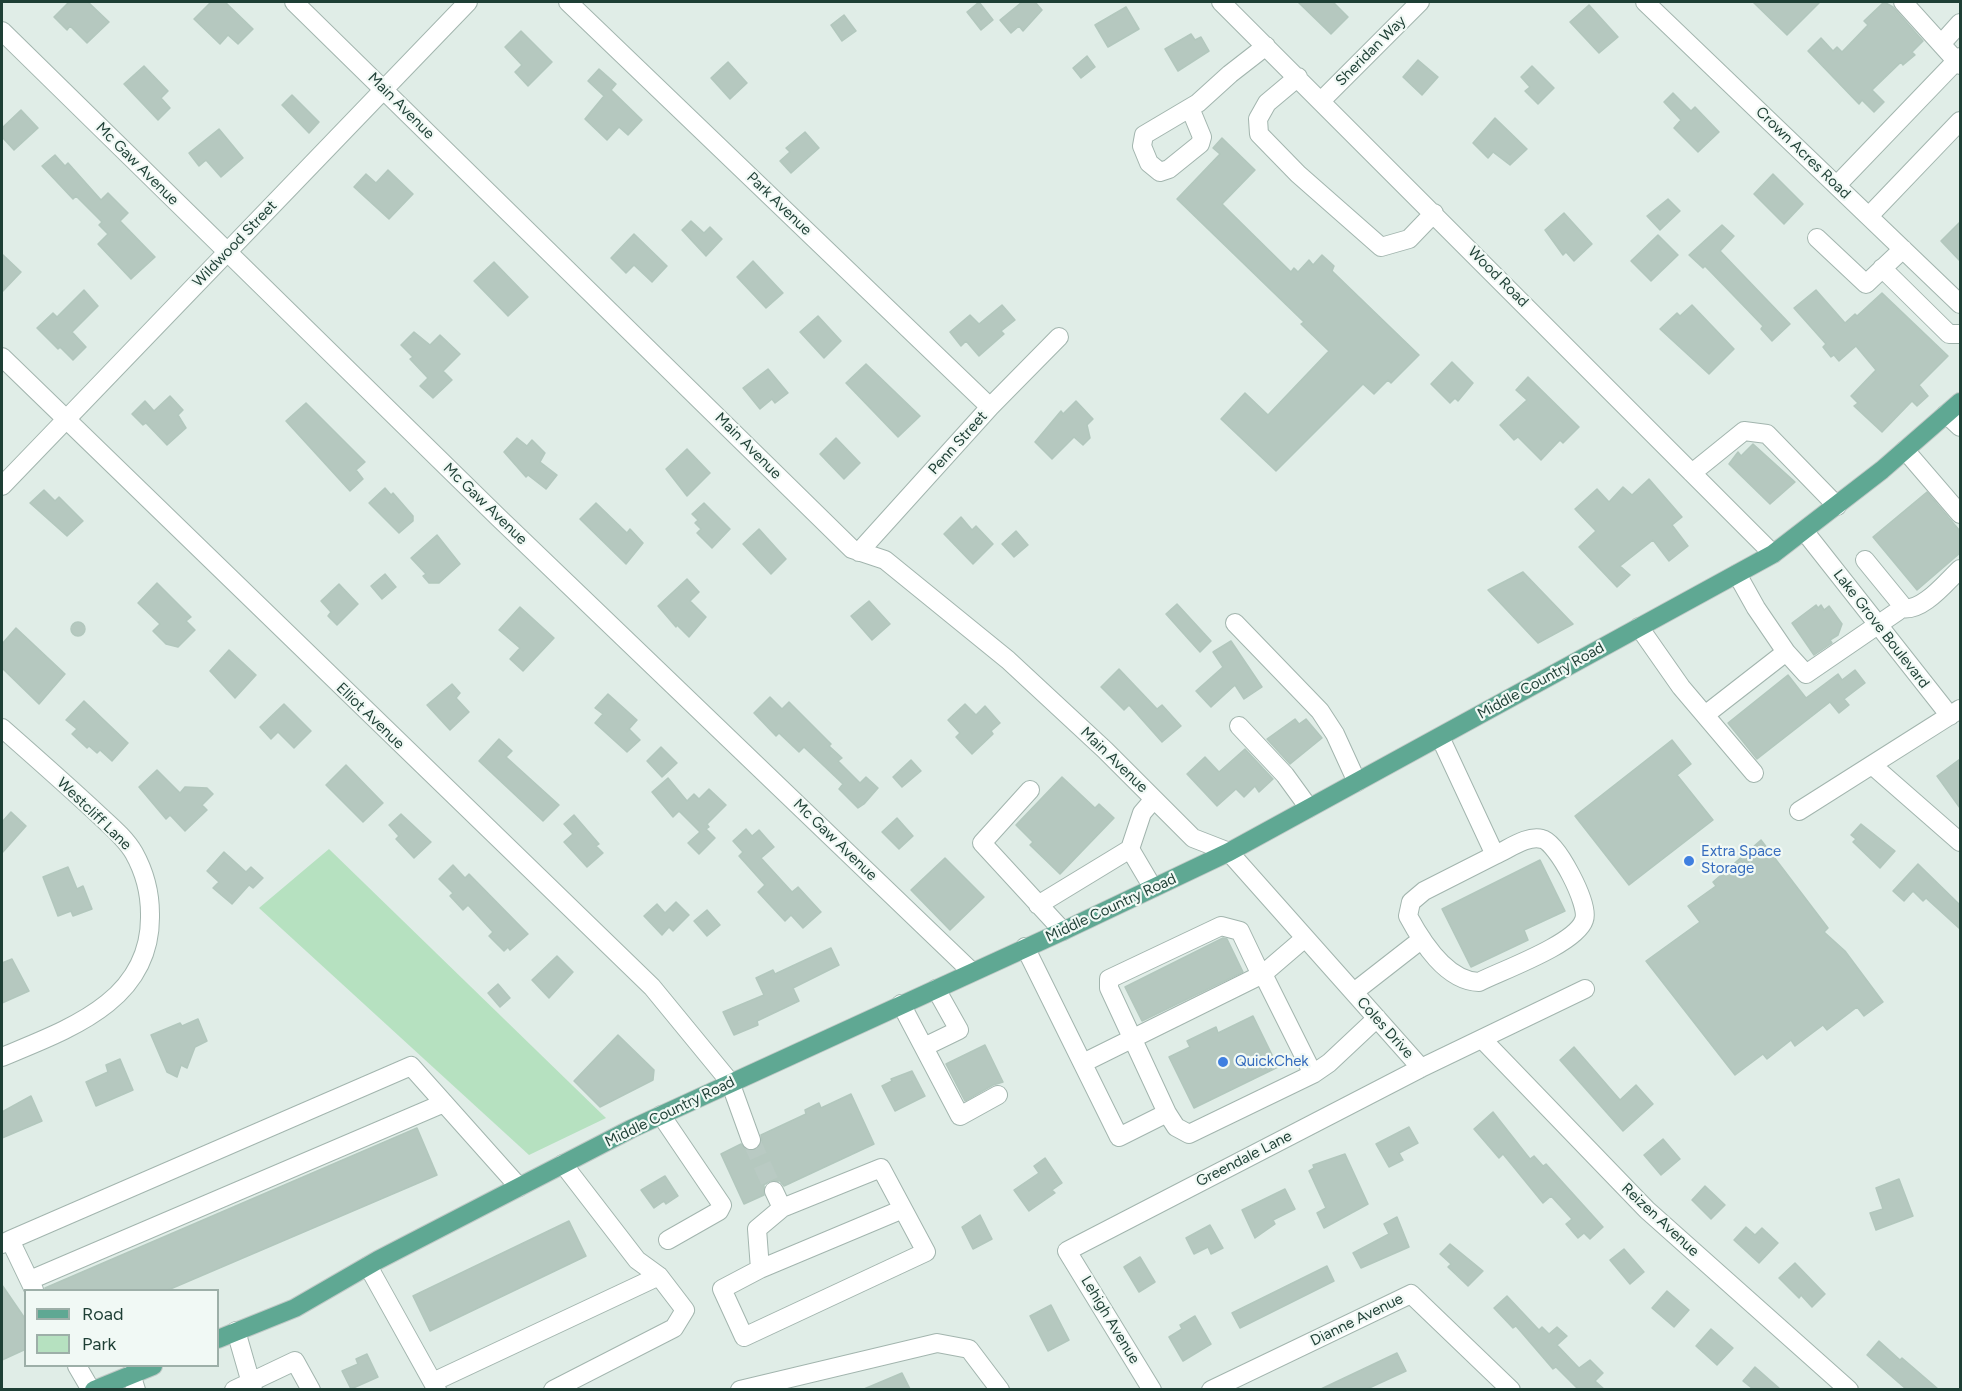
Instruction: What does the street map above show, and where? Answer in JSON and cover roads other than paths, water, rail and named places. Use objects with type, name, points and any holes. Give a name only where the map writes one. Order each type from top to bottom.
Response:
[{"type":"main road","name":"Middle Country Road","points":[[219,1339],[295,1308],[368,1266],[661,1115],[1063,931],[1229,852],[1773,554],[1838,506],[1960,402]]},
{"type":"main road","points":[[95,1389],[134,1382],[151,1367]]},
{"type":"street","name":"Main Avenue","points":[[294,2],[852,549],[885,560],[1008,660],[1193,838],[1229,852]]},
{"type":"street","name":"Wildwood Street","points":[[2,486],[468,2]]},
{"type":"street","name":"Park Avenue","points":[[568,2],[990,407]]},
{"type":"street","name":"Wood Road","points":[[1221,2],[1322,100],[1773,554]]},
{"type":"street","name":"Sheridan Way","points":[[1322,100],[1420,2]]},
{"type":"street","name":"Crown Acres Road","points":[[1645,2],[1960,304]]},
{"type":"street","points":[[1837,185],[1959,61],[1910,4]]},
{"type":"street","points":[[1942,43],[1960,23]]},
{"type":"street","name":"Mc Gaw Avenue","points":[[2,31],[226,252],[972,972]]},
{"type":"street","points":[[1190,108],[1266,46]]},
{"type":"street","points":[[1298,77],[1267,103],[1258,119],[1259,134],[1298,174],[1381,247],[1409,239],[1434,213]]},
{"type":"street","points":[[1869,216],[1960,121]]},
{"type":"street","points":[[1817,237],[1866,284],[1903,249]]},
{"type":"street","points":[[1882,268],[1949,334],[1960,334]]},
{"type":"street","name":"Penn Street","points":[[859,552],[990,407],[1059,337]]},
{"type":"street","name":"Elliot Avenue","points":[[2,357],[652,987],[730,1082],[751,1140]]},
{"type":"street","points":[[1946,414],[1960,427]]},
{"type":"street","points":[[1692,473],[1744,431],[1767,434],[1838,506]]},
{"type":"street","points":[[1905,450],[1960,514]]},
{"type":"street","name":"Lake Grove Boulevard","points":[[1805,532],[1877,626],[1955,712]]},
{"type":"street","points":[[1865,560],[1901,608]]},
{"type":"street","points":[[1737,574],[1756,608],[1786,652],[1806,674],[1901,608],[1909,609],[1918,606],[1960,569]]},
{"type":"street","points":[[1235,623],[1320,711],[1335,734],[1357,782]]},
{"type":"street","points":[[1639,627],[1681,687],[1754,773]]},
{"type":"street","points":[[1706,715],[1786,652]]},
{"type":"street","points":[[1799,811],[1955,712]]},
{"type":"street","points":[[1239,726],[1285,775],[1309,808]]},
{"type":"street","name":"Westcliff Lane","points":[[2,728],[86,802],[134,852],[144,876],[150,901],[150,925],[142,961],[115,997],[82,1021],[2,1057]]},
{"type":"street","points":[[1440,737],[1495,855]]},
{"type":"street","points":[[1872,765],[1960,842]]},
{"type":"street","points":[[1030,790],[982,843],[1063,931]]},
{"type":"street","points":[[1038,905],[1130,849],[1142,813],[1154,800]]},
{"type":"street","points":[[1532,838],[1545,839],[1556,849],[1586,905],[1584,921],[1568,939],[1479,982],[1467,982],[1451,974],[1422,939],[1408,915],[1411,902],[1424,891],[1495,855],[1532,838]]},
{"type":"street","points":[[1130,849],[1154,888]]},
{"type":"street","name":"Coles Drive","points":[[1229,852],[1421,1068],[1585,989]]},
{"type":"street","points":[[1313,1074],[1240,931],[1221,926],[1109,979],[1109,988],[1167,1113],[1176,1127],[1189,1134],[1313,1074],[1329,1063],[1377,1018]]},
{"type":"street","points":[[1083,1063],[1262,975],[1305,938]]},
{"type":"street","points":[[1354,992],[1422,939]]},
{"type":"street","points":[[1025,947],[1119,1137],[1167,1113]]},
{"type":"street","points":[[924,1047],[959,1030],[936,989]]},
{"type":"street","points":[[901,1004],[960,1116],[998,1095]]},
{"type":"street","name":"Reizen Avenue","points":[[1482,1039],[1647,1210],[1849,1389]]},
{"type":"street","points":[[444,1102],[32,1285],[6,1242],[411,1066],[444,1102],[519,1187]]},
{"type":"street","name":"Greendale Lane","points":[[1067,1251],[1421,1068]]},
{"type":"street","points":[[661,1115],[722,1205],[719,1211],[668,1240]]},
{"type":"street","points":[[553,1389],[674,1328],[685,1310],[659,1276],[637,1260],[563,1164]]},
{"type":"street","points":[[760,1269],[757,1229],[782,1208],[881,1168],[903,1209],[926,1252],[744,1337],[722,1290],[760,1269],[903,1209]]},
{"type":"street","points":[[774,1191],[782,1208]]},
{"type":"street","name":"Lehigh Avenue","points":[[1067,1251],[1152,1389]]},
{"type":"street","points":[[368,1266],[435,1386],[659,1276]]},
{"type":"street","name":"Dianne Avenue","points":[[1211,1389],[1410,1294],[1511,1389]]},
{"type":"street","points":[[236,1331],[245,1387],[295,1361],[311,1389]]},
{"type":"street","points":[[741,1389],[937,1343],[969,1349],[1000,1389]]},
{"type":"street","points":[[78,1367],[95,1389]]},
{"type":"tunnel","points":[[751,1140],[774,1191]]},
{"type":"place","name":"Extra Space Storage","points":[[1689,861]]},
{"type":"place","name":"QuickChek","points":[[1223,1062]]}]
